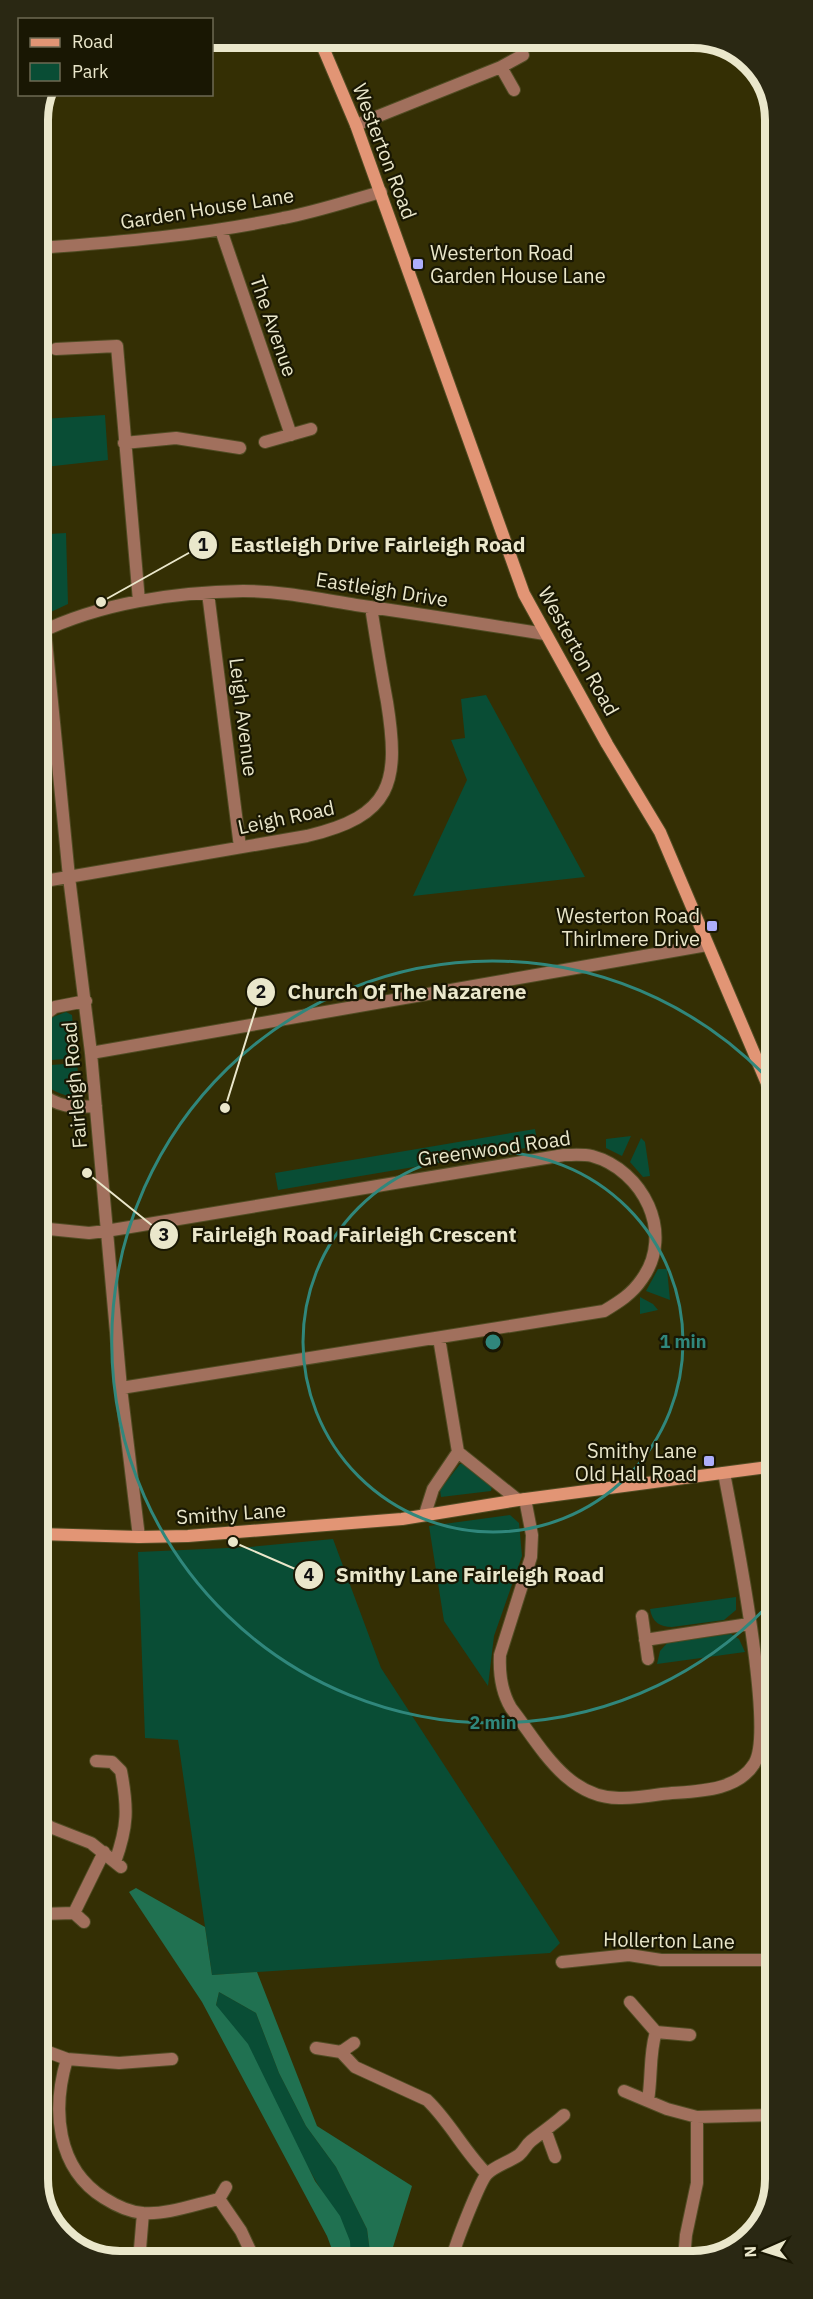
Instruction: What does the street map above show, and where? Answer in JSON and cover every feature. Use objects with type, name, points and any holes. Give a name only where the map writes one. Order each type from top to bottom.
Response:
[{"type":"street","name":"Westerton Road","points":[[323,48],[381,192],[510,561],[545,634],[660,832],[765,1079]]},
{"type":"street","points":[[356,125],[501,67],[523,55]]},
{"type":"street","points":[[501,67],[514,90]]},
{"type":"street","name":"Garden House Lane","points":[[48,247],[155,240],[220,230],[286,218],[381,192]]},
{"type":"street","name":"The Avenue","points":[[220,230],[291,435]]},
{"type":"street","points":[[56,349],[117,346],[139,601]]},
{"type":"street","points":[[265,442],[311,429]]},
{"type":"street","points":[[124,443],[176,438],[240,448]]},
{"type":"street","name":"Eastleigh Drive","points":[[48,630],[79,617],[139,601],[245,591],[292,595],[545,634]]},
{"type":"street","name":"Leigh Avenue","points":[[208,593],[240,847]]},
{"type":"street","name":"Leigh Road","points":[[48,880],[307,836],[357,820],[375,804],[388,784],[394,761],[393,737],[371,607]]},
{"type":"street","name":"Fairleigh Road","points":[[48,686],[69,877],[86,1001],[121,1388],[139,1537]]},
{"type":"street","points":[[91,1053],[707,945]]},
{"type":"street","points":[[48,1012],[55,1007],[86,1001]]},
{"type":"street","points":[[48,1098],[57,1104],[74,1108],[96,1106]]},
{"type":"street","name":"Greenwood Road","points":[[48,1229],[89,1233],[106,1231],[564,1155],[590,1155],[614,1164],[635,1181],[649,1203],[655,1228],[653,1254],[643,1278],[626,1298],[604,1311],[121,1388]]},
{"type":"street","points":[[439,1338],[458,1452],[521,1500],[532,1535],[531,1557],[500,1655],[501,1686],[511,1708],[563,1775],[587,1792],[620,1798],[713,1789],[745,1775],[755,1764],[762,1731],[749,1624],[724,1473]]},
{"type":"street","points":[[425,1515],[433,1489],[458,1452]]},
{"type":"street","name":"Smithy Lane","points":[[48,1534],[139,1537],[321,1526],[425,1515],[765,1467]]},
{"type":"street","points":[[642,1616],[648,1659]]},
{"type":"street","points":[[645,1640],[749,1624]]},
{"type":"street","points":[[48,1826],[91,1843],[118,1865],[128,1814],[121,1771],[112,1762],[96,1761]]},
{"type":"street","points":[[48,1915],[79,1917],[104,1852]]},
{"type":"street","name":"Hollerton Lane","points":[[562,1962],[629,1955],[661,1960],[765,1960]]},
{"type":"street","points":[[630,2002],[657,2032],[690,2035]]},
{"type":"street","points":[[648,2100],[651,2055],[657,2032]]},
{"type":"street","points":[[341,2052],[354,2043]]},
{"type":"street","points":[[316,2048],[341,2052],[355,2067],[427,2100],[436,2109],[469,2156],[487,2174]]},
{"type":"street","points":[[48,2052],[67,2059],[119,2062],[172,2059]]},
{"type":"street","points":[[67,2059],[60,2083],[58,2114],[62,2142],[75,2169],[93,2191],[117,2206],[143,2213],[219,2199],[226,2187]]},
{"type":"street","points":[[624,2091],[697,2117],[765,2115]]},
{"type":"street","points":[[454,2251],[456,2241],[476,2199],[479,2186],[487,2174],[520,2154],[531,2140],[546,2132],[564,2115]]},
{"type":"street","points":[[685,2251],[697,2183],[697,2117]]},
{"type":"street","points":[[546,2132],[555,2157]]},
{"type":"street","points":[[219,2199],[241,2231],[250,2251]]},
{"type":"street","points":[[140,2251],[143,2213]]},
{"type":"green space","points":[[105,415],[108,460],[48,467],[48,419]]},
{"type":"green space","points":[[48,517],[49,534],[66,533],[68,604],[48,613]]},
{"type":"green space","points":[[486,695],[585,877],[413,896],[467,780],[451,740],[465,738],[461,699]]},
{"type":"green space","points":[[66,1012],[72,1015],[76,1058],[48,1060],[48,1022],[53,1017]]},
{"type":"green space","points":[[77,1063],[80,1093],[76,1097],[65,1095],[48,1087],[48,1065]]},
{"type":"green space","points":[[535,1129],[538,1146],[278,1190],[275,1173]]},
{"type":"green space","points":[[631,1136],[622,1156],[606,1148],[606,1139]]},
{"type":"green space","points":[[641,1138],[645,1142],[650,1176],[643,1177],[630,1162]]},
{"type":"green space","points":[[658,1269],[667,1269],[670,1300],[646,1291]]},
{"type":"green space","points":[[640,1297],[653,1304],[658,1310],[640,1314]]},
{"type":"green space","points":[[460,1464],[465,1464],[492,1486],[491,1491],[441,1497],[440,1490]]},
{"type":"green space","points":[[510,1515],[519,1523],[522,1556],[494,1636],[488,1686],[444,1621],[429,1526]]},
{"type":"green space","points":[[333,1539],[381,1668],[560,1943],[550,1953],[212,1975],[178,1740],[145,1738],[138,1552],[250,1547]]},
{"type":"green space","points":[[736,1597],[736,1610],[724,1620],[668,1627],[660,1625],[655,1620],[650,1609]]},
{"type":"green space","points":[[731,1634],[739,1639],[745,1652],[657,1664],[660,1651],[668,1642]]},
{"type":"green space","points":[[136,1888],[205,1927],[212,1975],[257,1972],[317,2126],[412,2186],[392,2251],[370,2251],[367,2229],[336,2167],[306,2126],[279,2073],[256,2013],[219,1992],[216,2005],[248,2044],[315,2181],[340,2216],[350,2241],[351,2251],[333,2251],[327,2236],[202,2002],[129,1892]]},
{"type":"green space","points":[[219,1992],[256,2013],[279,2073],[306,2126],[336,2167],[367,2229],[370,2251],[350,2251],[347,2236],[338,2216],[216,2005]]},
{"type":"place","name":"Westerton Road Garden House Lane","points":[[418,264]]},
{"type":"place","name":"Eastleigh Drive Fairleigh Road","points":[[101,602]]},
{"type":"place","name":"Westerton Road Thirlmere Drive","points":[[712,926]]},
{"type":"place","name":"Church Of The Nazarene","points":[[225,1108]]},
{"type":"place","name":"Fairleigh Road Fairleigh Crescent","points":[[87,1173]]},
{"type":"place","name":"Smithy Lane Old Hall Road","points":[[709,1461]]},
{"type":"place","name":"Smithy Lane Fairleigh Road","points":[[233,1542]]}]
